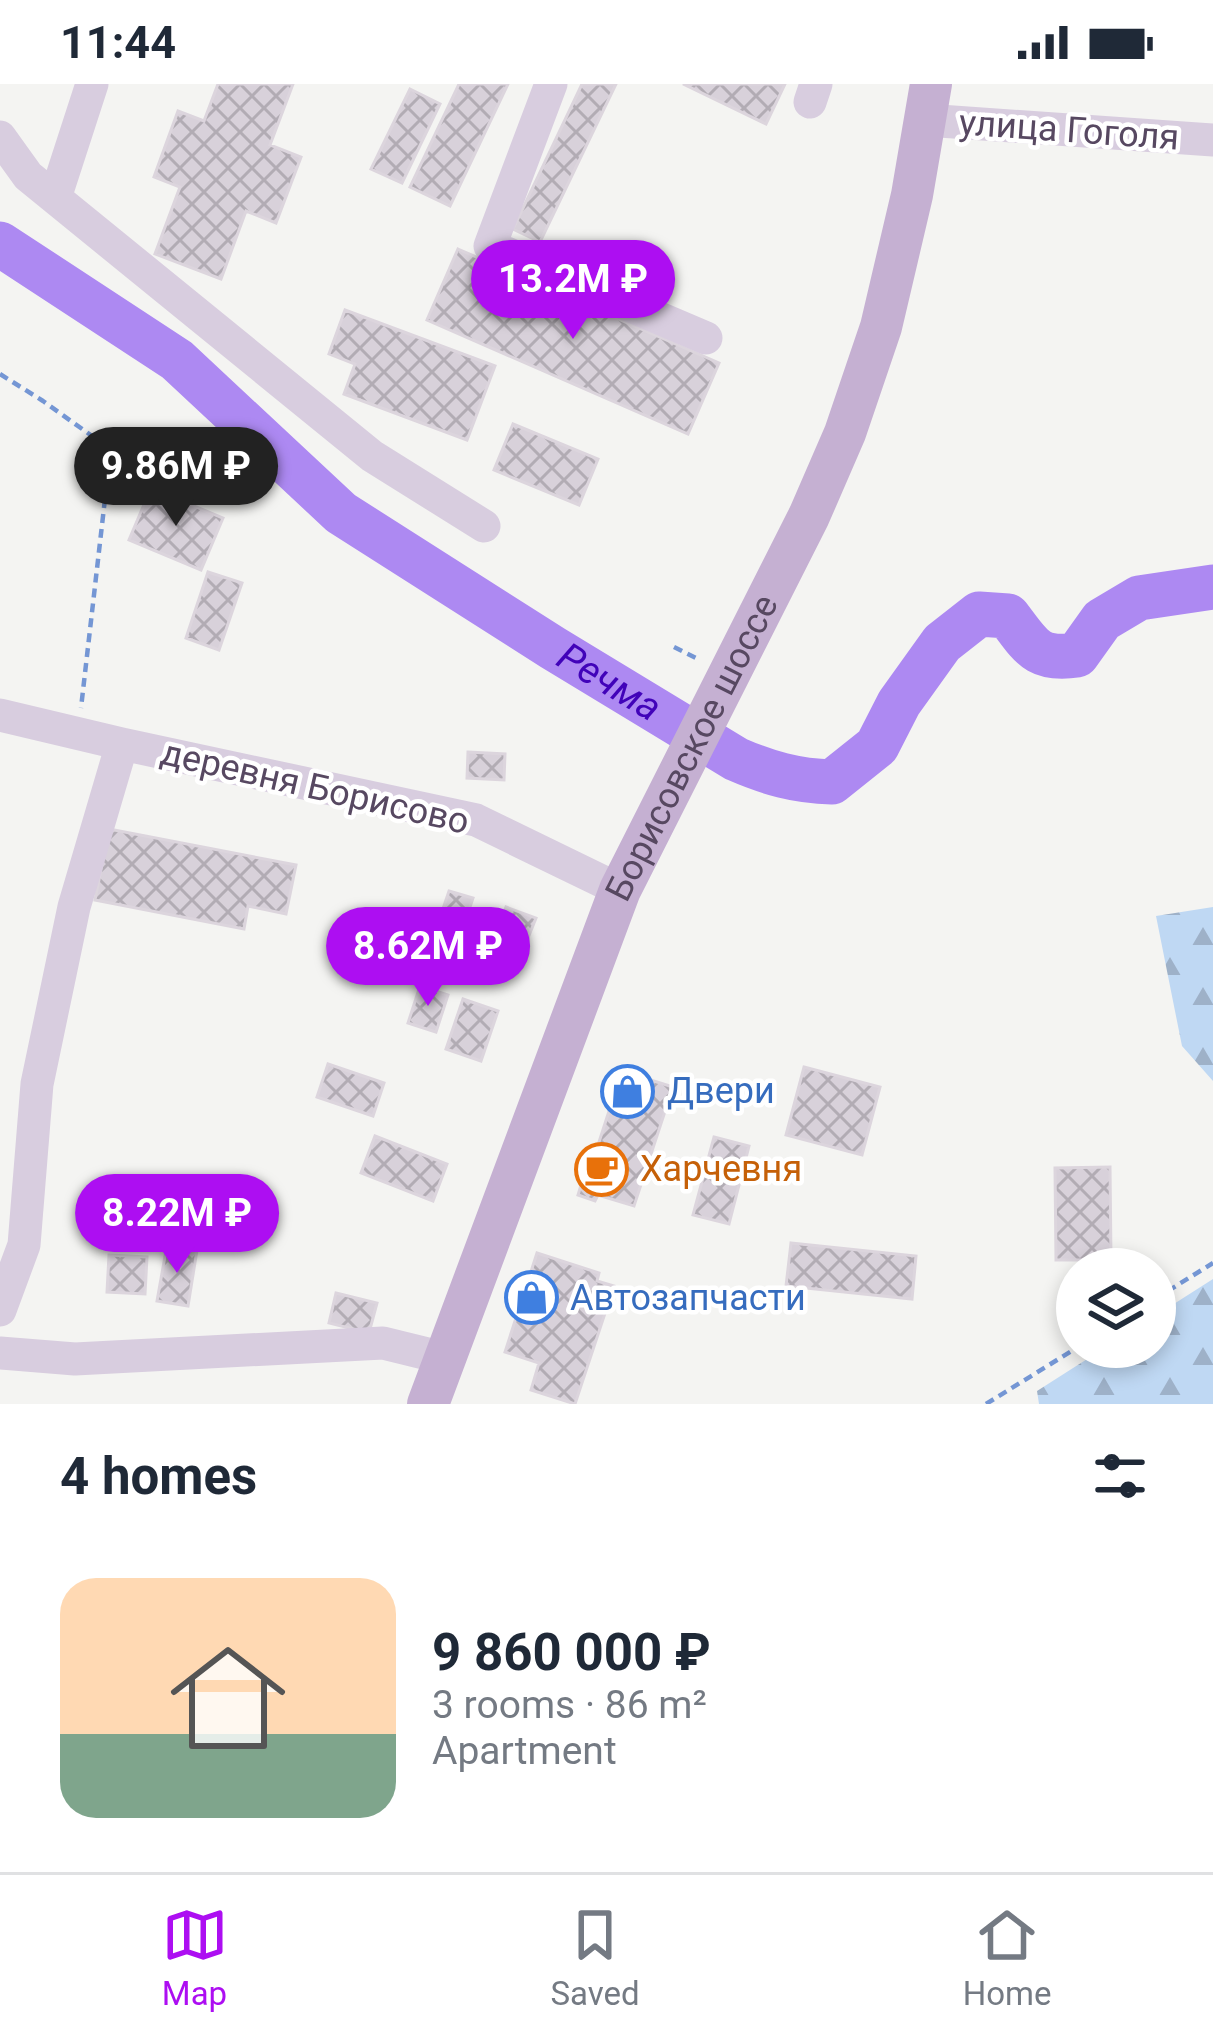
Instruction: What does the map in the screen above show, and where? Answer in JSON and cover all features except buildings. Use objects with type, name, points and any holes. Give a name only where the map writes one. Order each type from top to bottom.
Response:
[{"type":"main road","name":"Борисовское шоссе","points":[[428,1404],[620,890],[719,672],[809,516],[862,383],[902,242],[928,102]]},
{"type":"street","points":[[55,198],[92,84]]},
{"type":"street","points":[[551,84],[490,246],[706,338]]},
{"type":"street","name":"улица Гоголя","points":[[928,102],[1213,140]]},
{"type":"street","points":[[0,136],[28,176],[372,456],[484,526]]},
{"type":"street","name":"деревня Борисово","points":[[0,715],[476,820],[620,890]]},
{"type":"street","points":[[0,1310],[24,1245],[37,1084],[69,929],[122,744]]},
{"type":"street","points":[[0,1353],[75,1359],[383,1343],[444,1358]]},
{"type":"path","points":[[0,374],[99,441],[109,464],[78,734]]},
{"type":"path","points":[[674,647],[719,672]]},
{"type":"path","points":[[1176,1286],[1213,1264]]},
{"type":"path","points":[[986,1404],[1056,1361]]},
{"type":"green space","points":[[1213,907],[1213,1081],[1182,1046],[1156,916]]},
{"type":"green space","points":[[1213,1279],[1213,1404],[1039,1404],[1037,1391],[1073,1368],[1176,1368],[1176,1303]]},
{"type":"waterway","name":"Речма","points":[[0,244],[177,360],[341,513],[736,759],[771,772],[832,782],[877,746],[899,703],[942,643],[979,614],[1008,616],[1043,653],[1077,655],[1102,620],[1139,598],[1213,587]]},
{"type":"place","name":"Двери","points":[[628,1091]]},
{"type":"place","name":"Харчевня","points":[[601,1169]]},
{"type":"place","name":"Автозапчасти","points":[[531,1298]]}]
